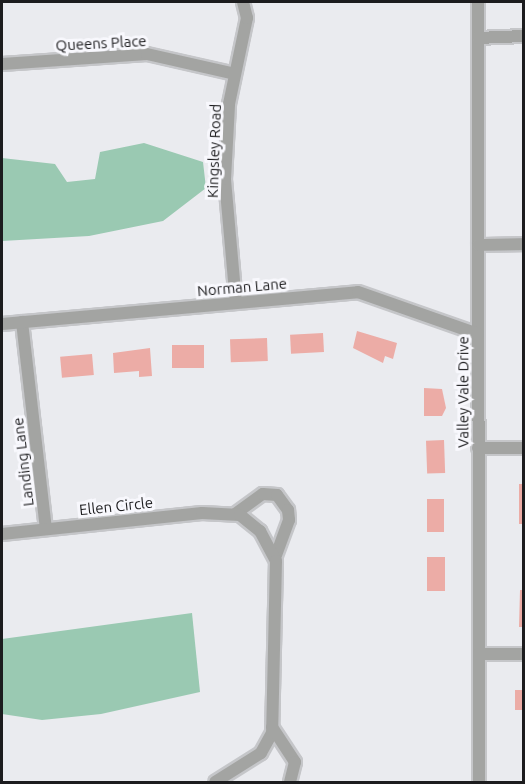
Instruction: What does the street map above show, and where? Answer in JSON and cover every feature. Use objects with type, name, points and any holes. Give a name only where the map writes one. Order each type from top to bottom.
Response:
[{"type":"street","name":"Kingsley Road","points":[[236,303],[225,179],[235,74],[247,18],[243,2]]},
{"type":"street","name":"Valley Vale Drive","points":[[478,2],[479,783]]},
{"type":"street","points":[[478,38],[524,36]]},
{"type":"street","name":"Queens Place","points":[[2,63],[147,54],[235,74]]},
{"type":"street","points":[[478,245],[524,244]]},
{"type":"street","name":"Norman Lane","points":[[2,324],[358,292],[478,334]]},
{"type":"street","name":"Landing Lane","points":[[22,322],[45,528]]},
{"type":"street","points":[[478,448],[524,448]]},
{"type":"street","points":[[218,781],[261,753],[272,727],[275,558],[289,520],[288,510],[277,495],[263,494],[235,514],[260,531],[275,558]]},
{"type":"street","name":"Ellen Circle","points":[[2,534],[202,513],[235,514]]},
{"type":"street","points":[[479,654],[524,654]]},
{"type":"street","points":[[272,727],[295,762],[290,783]]},
{"type":"street","points":[[218,781],[239,783]]},
{"type":"green space","points":[[144,143],[203,162],[206,188],[163,221],[89,236],[2,241],[2,158],[55,164],[67,182],[95,179],[100,152]]},
{"type":"green space","points":[[192,613],[200,692],[101,714],[42,720],[2,714],[2,639]]},
{"type":"building","points":[[357,331],[397,343],[393,359],[385,356],[383,363],[353,348]]},
{"type":"building","points":[[323,333],[324,352],[291,354],[290,335]]},
{"type":"building","points":[[267,338],[268,361],[231,362],[230,339]]},
{"type":"building","points":[[172,345],[204,345],[204,368],[172,368]]},
{"type":"building","points":[[150,348],[152,376],[139,377],[139,371],[114,373],[113,353]]},
{"type":"building","points":[[92,354],[94,375],[62,378],[60,357]]},
{"type":"building","points":[[424,388],[442,389],[446,408],[442,416],[424,416]]},
{"type":"building","points":[[444,440],[445,473],[427,474],[426,441]]},
{"type":"building","points":[[519,484],[524,484],[524,524],[519,524]]},
{"type":"building","points":[[427,499],[444,499],[444,532],[427,532]]},
{"type":"building","points":[[427,557],[445,557],[445,591],[427,591]]},
{"type":"building","points":[[520,590],[524,590],[524,627],[519,627]]},
{"type":"building","points":[[515,690],[524,690],[524,710],[515,710]]}]
